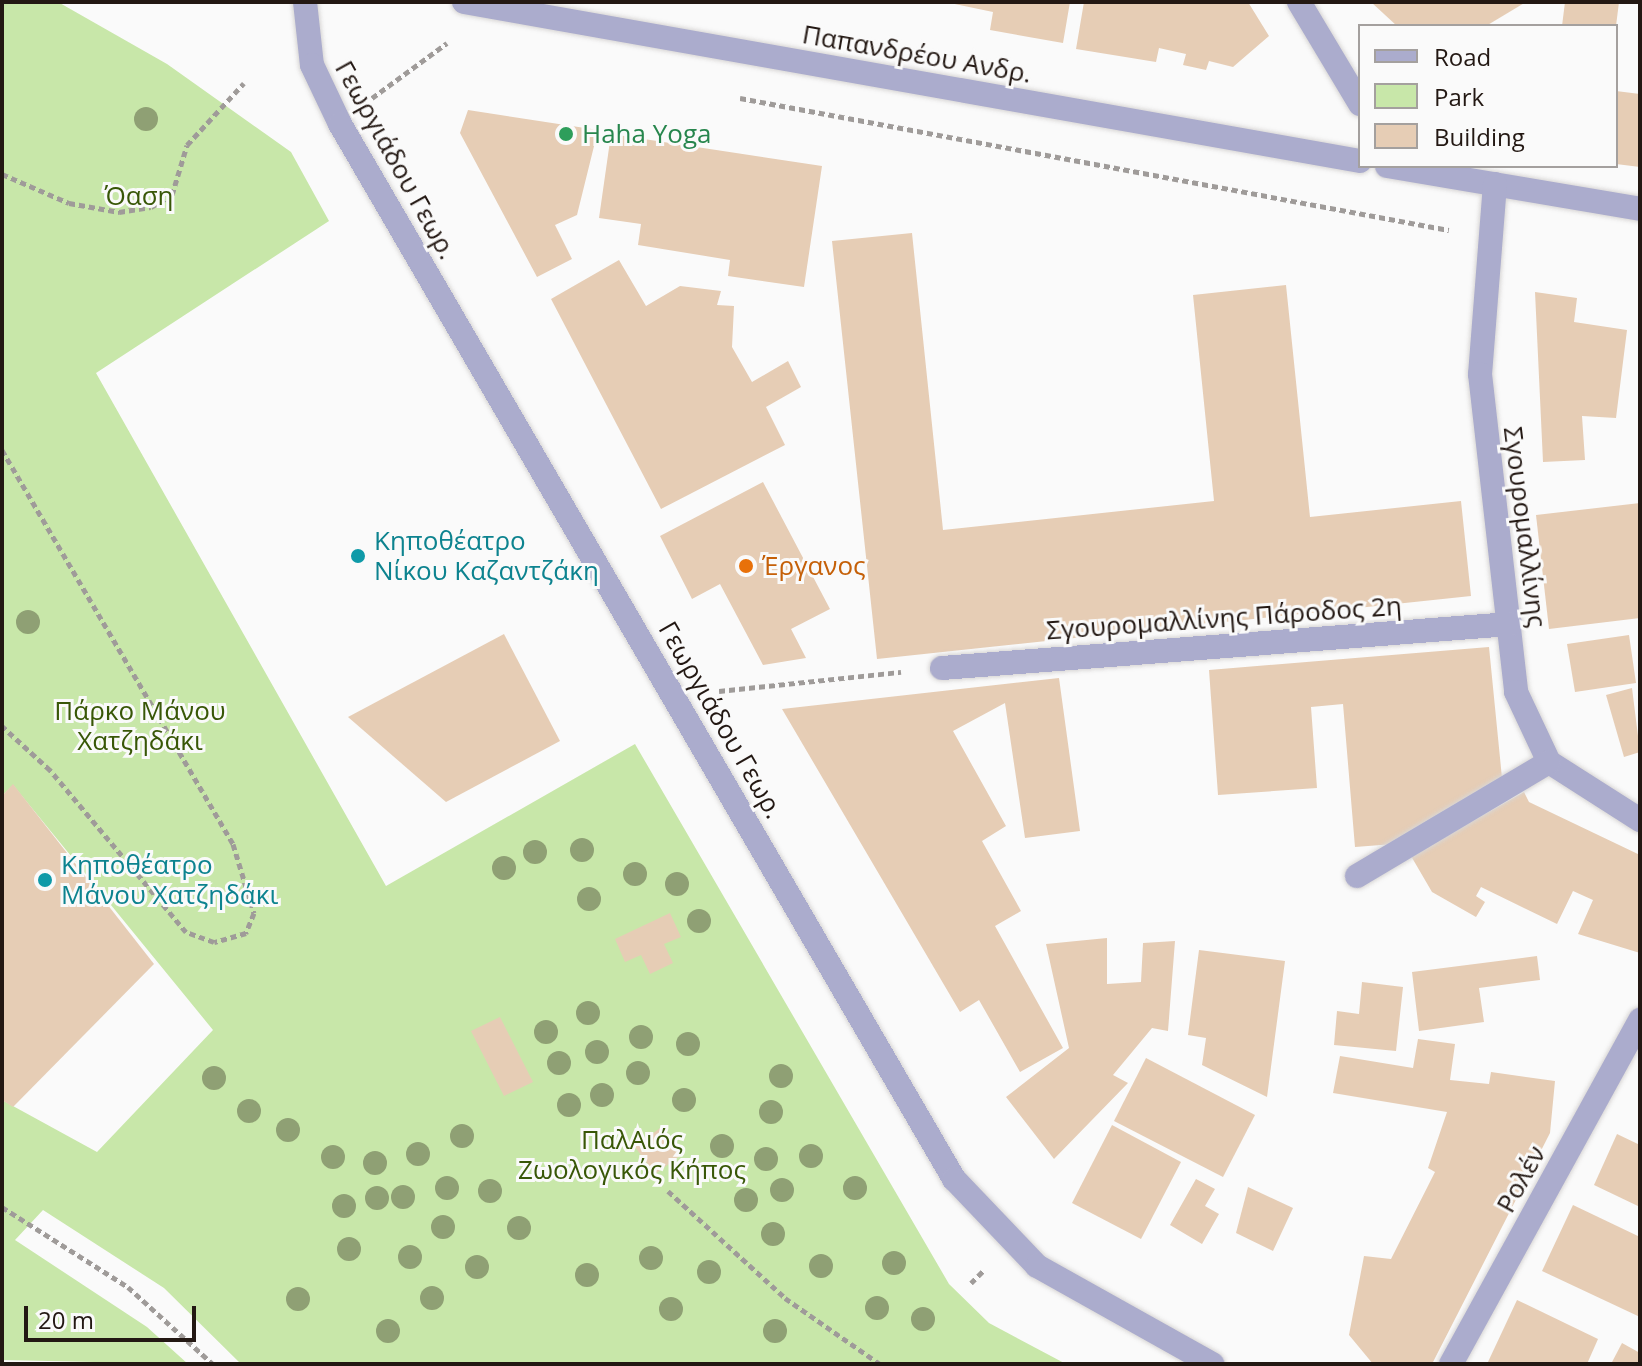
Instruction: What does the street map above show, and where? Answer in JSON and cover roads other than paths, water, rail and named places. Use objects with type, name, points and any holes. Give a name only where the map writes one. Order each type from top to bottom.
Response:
[{"type":"street","name":"Γεωργιάδου Γεωρ.","points":[[305,2],[312,65],[340,124],[954,1179],[1037,1266],[1212,1364]]},
{"type":"street","name":"Παπανδρέου Ανδρ.","points":[[464,2],[1358,161]]},
{"type":"street","points":[[1299,2],[1358,101]]},
{"type":"street","points":[[1401,168],[1640,209]]},
{"type":"street","name":"Σγουρομαλλίνης","points":[[1495,184],[1486,237],[1485,453],[1510,624],[1516,692],[1549,762]]},
{"type":"street","name":"Σγουρομαλλίνης Πάροδος 2η","points":[[942,668],[1510,624]]},
{"type":"street","points":[[1357,876],[1549,762],[1640,820]]},
{"type":"street","name":"Ρολέν","points":[[1451,1364],[1640,1020]]},
{"type":"place","name":"Haha Yoga","points":[[566,134]]},
{"type":"place","name":"Κηποθέατρο Νίκου Καζαντζάκη","points":[[358,556]]},
{"type":"place","name":"Έργανος","points":[[746,566]]},
{"type":"place","name":"Κηποθέατρο Μάνου Χατζηδάκι","points":[[45,880]]},
{"type":"park label","name":"Όαση","points":[[139,196]]},
{"type":"park label","name":"Πάρκο Μάνου Χατζηδάκι","points":[[140,726]]},
{"type":"park label","name":"ΠαλΑιός Ζωολογικός Κήπος","points":[[632,1155]]}]
